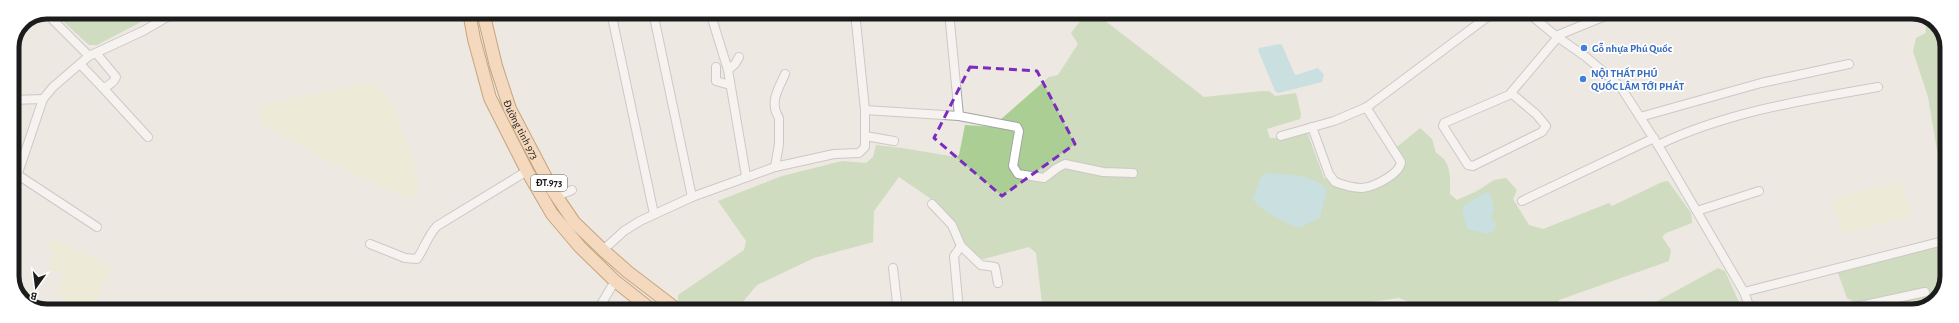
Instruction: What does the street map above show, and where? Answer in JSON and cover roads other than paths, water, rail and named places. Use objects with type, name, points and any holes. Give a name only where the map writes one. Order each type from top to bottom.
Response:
[{"type":"main road","name":"Đường tỉnh 973","points":[[470,19],[490,98],[527,171],[552,214],[580,247],[616,281],[644,304]]},
{"type":"main road","name":"Đường tỉnh 973","points":[[485,19],[492,51],[510,109],[534,157],[557,196],[574,222],[603,250],[628,272],[670,304]]},
{"type":"street","points":[[53,19],[93,54],[116,77],[114,81],[103,88]]},
{"type":"street","points":[[19,173],[43,99],[53,87],[93,54],[143,31],[164,19]]},
{"type":"street","points":[[612,19],[654,214]]},
{"type":"street","points":[[654,19],[692,197]]},
{"type":"street","points":[[713,19],[728,70],[746,176]]},
{"type":"street","points":[[603,250],[624,231],[654,214],[692,197],[746,176],[775,167],[834,154],[859,153],[865,147],[865,110],[856,19]]},
{"type":"street","points":[[950,19],[959,116]]},
{"type":"street","points":[[1282,136],[1334,120],[1366,108],[1485,19]]},
{"type":"street","points":[[1535,19],[1557,37],[1586,57],[1620,86],[1656,142],[1697,211],[1744,292],[1748,304]]},
{"type":"street","points":[[1511,93],[1542,119],[1546,126],[1545,129],[1542,132],[1473,166],[1468,165],[1443,126],[1444,123],[1511,93],[1557,37],[1591,19]]},
{"type":"street","points":[[728,70],[735,64],[739,57]]},
{"type":"street","points":[[80,64],[148,137]]},
{"type":"street","points":[[1640,117],[1761,83],[1849,64]]},
{"type":"street","points":[[716,67],[716,81],[730,85]]},
{"type":"street","points":[[775,167],[779,144],[779,118],[774,112],[774,104],[775,97],[785,74]]},
{"type":"street","points":[[1522,201],[1656,142],[1729,117],[1817,97],[1878,87]]},
{"type":"street","points":[[19,100],[43,99]]},
{"type":"street","points":[[1312,127],[1330,174],[1335,182],[1364,188],[1393,175],[1400,170],[1401,162],[1366,108]]},
{"type":"street","points":[[865,110],[959,116],[1017,127],[1019,131],[1013,166],[1018,174],[1044,178],[1065,164],[1103,172],[1133,173]]},
{"type":"street","points":[[865,136],[894,141]]},
{"type":"street","points":[[370,244],[405,258],[417,259],[423,251],[432,231],[437,226],[527,171]]},
{"type":"street","points":[[19,177],[97,227]]},
{"type":"street","points":[[557,196],[572,190]]},
{"type":"street","points":[[1697,211],[1759,192]]},
{"type":"street","points":[[932,204],[952,225],[961,246],[981,265],[995,267],[998,283]]},
{"type":"street","points":[[1744,292],[1940,242]]},
{"type":"street","points":[[958,304],[954,256],[961,246]]},
{"type":"street","points":[[893,268],[897,304]]},
{"type":"street","points":[[601,304],[616,281]]},
{"type":"street","points":[[1869,304],[1925,292]]},
{"type":"water","points":[[1280,44],[1282,45],[1296,75],[1318,68],[1324,75],[1322,82],[1278,93],[1275,91],[1258,50],[1259,48]]},
{"type":"water","points":[[1266,173],[1300,176],[1316,181],[1322,185],[1327,190],[1320,218],[1299,228],[1280,220],[1263,209],[1253,200],[1261,176]]},
{"type":"water","points":[[1487,192],[1490,193],[1494,209],[1491,219],[1497,223],[1494,231],[1487,234],[1467,229],[1462,211],[1464,205]]},
{"type":"place","name":"Gỗ nhựa Phú Quốc","points":[[1584,48]]},
{"type":"place","name":"NỘI THẤT PHÚ QUỐC LÂM TỚI PHÁT","points":[[1583,79]]}]
